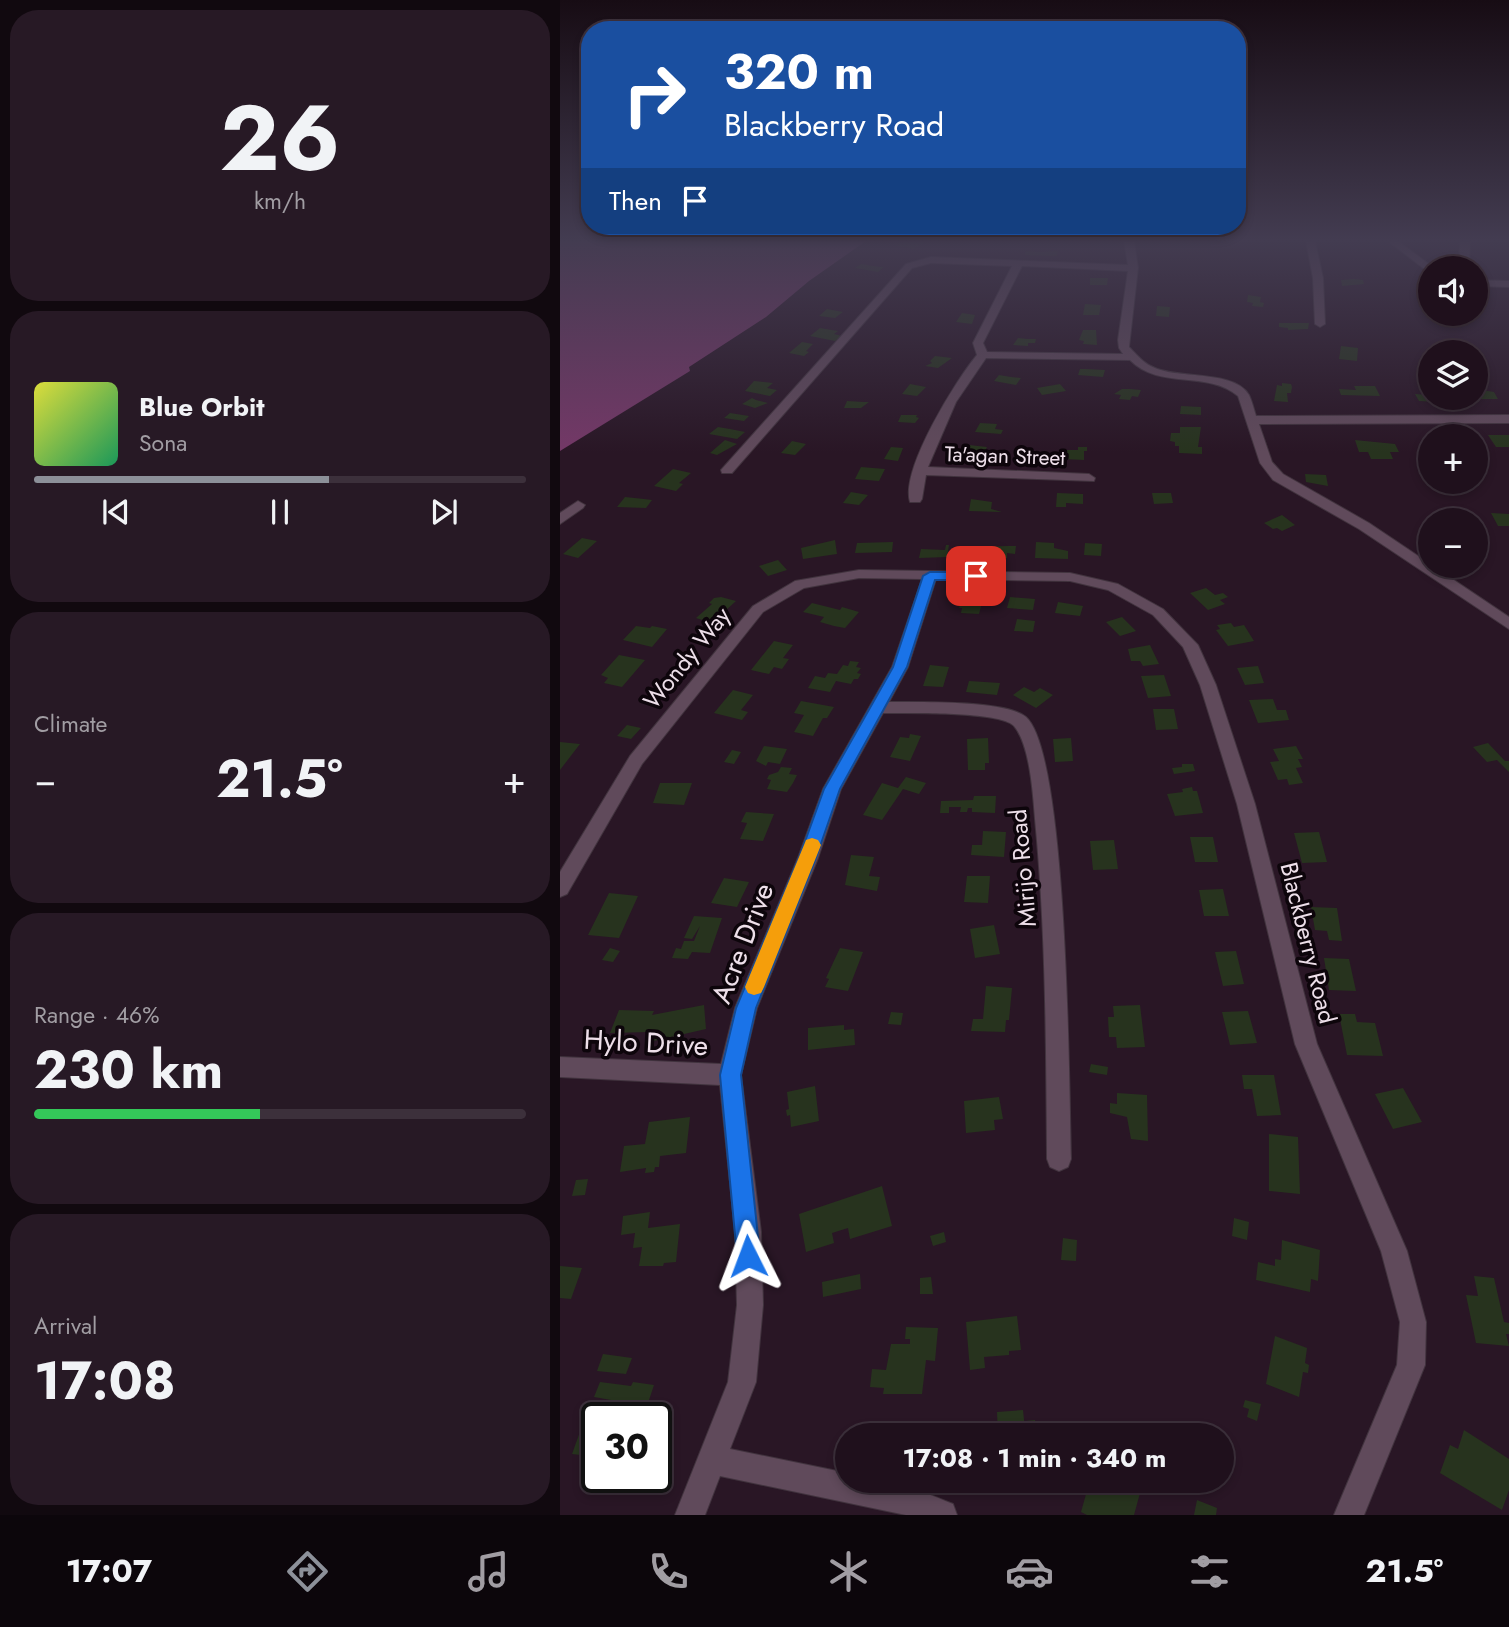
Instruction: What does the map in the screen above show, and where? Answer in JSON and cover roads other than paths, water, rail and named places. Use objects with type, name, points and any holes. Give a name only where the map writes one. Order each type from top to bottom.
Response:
[{"type":"street","points":[[727,470],[868,312]]},
{"type":"street","points":[[983,355],[978,343],[994,312]]},
{"type":"street","points":[[1126,312],[1122,340],[1131,357],[1156,373],[1207,380],[1235,388],[1243,395],[1266,463],[1278,477],[1364,526],[1509,624]]},
{"type":"street","points":[[1319,312],[1320,324]]},
{"type":"street","points":[[915,499],[920,471],[930,441],[973,365],[983,355],[1131,357]]},
{"type":"street","points":[[1252,420],[1509,419]]},
{"type":"street","name":"Ta'agan Street","points":[[920,471],[1088,478]]},
{"type":"street","points":[[560,520],[578,505]]},
{"type":"street","name":"Wondy Way","points":[[560,889],[636,760],[758,609],[800,584],[859,575],[930,576]]},
{"type":"street","name":"Acre Drive","points":[[690,1515],[742,1382],[750,1305],[748,1232],[730,1075],[746,1008],[808,858],[832,789],[900,667],[930,576]]},
{"type":"street","name":"Blackberry Road","points":[[930,576],[1070,576],[1113,587],[1158,612],[1190,645],[1208,685],[1246,804],[1306,1044],[1395,1251],[1413,1322],[1411,1365],[1349,1515]]},
{"type":"street","name":"Mirijo Road","points":[[878,707],[998,712],[1019,719],[1031,734],[1039,777],[1053,908],[1059,1159]]},
{"type":"street","name":"Hylo Drive","points":[[560,1068],[730,1075]]},
{"type":"street","points":[[713,1460],[910,1501],[942,1515]]}]
